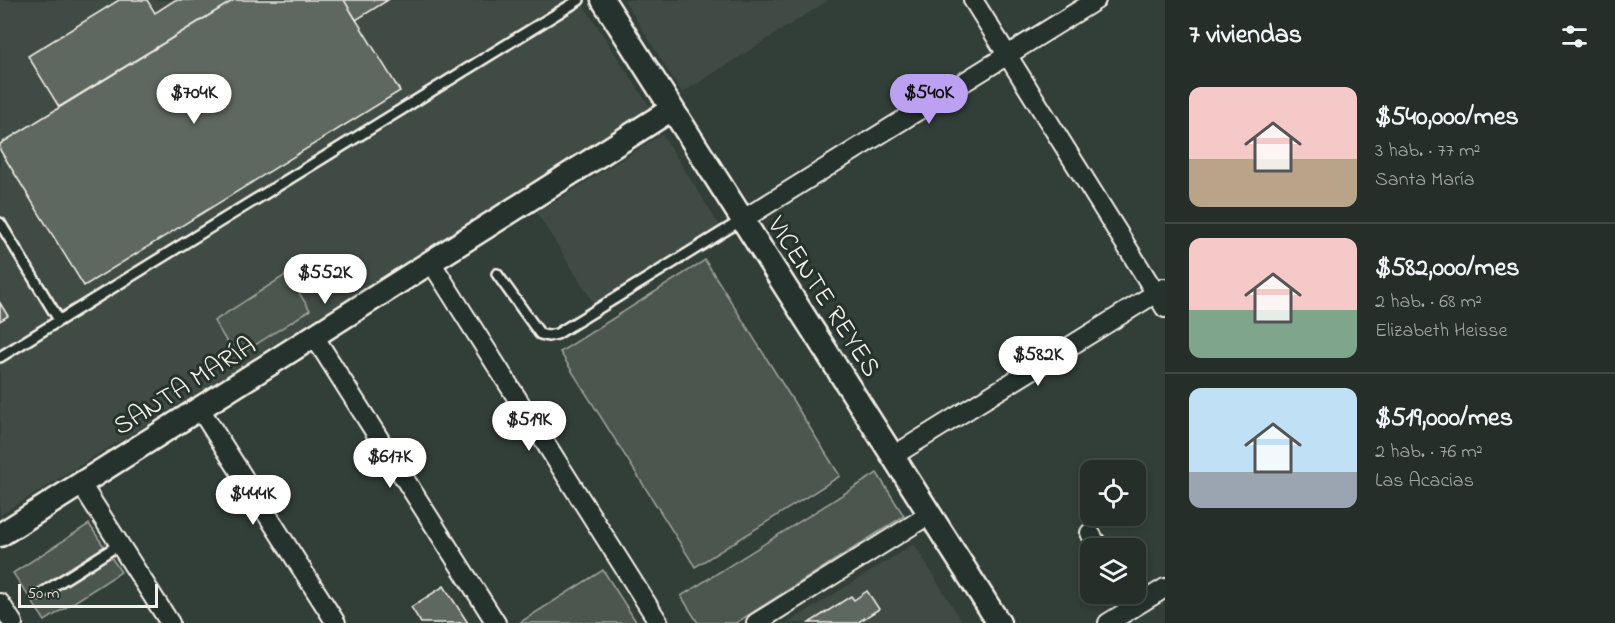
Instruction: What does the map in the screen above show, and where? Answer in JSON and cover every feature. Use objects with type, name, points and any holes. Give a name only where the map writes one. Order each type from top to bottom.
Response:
[{"type":"street","name":"VICENTE REYES","points":[[603,0],[999,623]]},
{"type":"street","points":[[893,456],[1162,296],[973,0]]},
{"type":"street","points":[[742,220],[1096,0]]},
{"type":"street","name":"SANTA MARÍA","points":[[0,535],[672,109]]},
{"type":"street","points":[[430,262],[659,623]]},
{"type":"street","points":[[314,336],[496,623]]},
{"type":"street","points":[[200,409],[336,623]]},
{"type":"street","points":[[81,484],[170,623]]},
{"type":"street","points":[[756,623],[930,514]]},
{"type":"street","points":[[1090,533],[1093,538]]},
{"type":"street","points":[[1146,595],[1165,588]]},
{"type":"street","points":[[0,603],[13,623]]},
{"type":"street","points":[[1108,623],[1129,604]]},
{"type":"lane","points":[[0,357],[579,0]]},
{"type":"lane","points":[[497,274],[540,334],[548,336],[557,334],[742,220]]},
{"type":"lane","points":[[0,224],[59,320]]},
{"type":"lane","points":[[39,595],[120,544]]},
{"type":"shaded area","points":[[0,0],[580,0],[652,110],[0,515]]},
{"type":"shaded area","points":[[624,0],[829,0],[682,93]]},
{"type":"shaded area","points":[[662,134],[720,226],[595,305],[537,213]]},
{"type":"shaded area","points":[[705,260],[840,476],[695,567],[560,352]]},
{"type":"shaded area","points":[[287,274],[310,310],[236,357],[214,321]]},
{"type":"shaded area","points":[[877,473],[904,516],[736,623],[698,623],[681,596]]},
{"type":"shaded area","points":[[89,524],[121,572],[45,621],[13,573]]},
{"type":"shaded area","points":[[914,544],[963,623],[788,623]]},
{"type":"shaded area","points":[[603,570],[637,623],[519,623]]},
{"type":"building","points":[[119,0],[147,0],[155,13],[175,0],[234,0],[59,107],[28,56]]},
{"type":"building","points":[[234,0],[344,0],[400,91],[84,286],[0,150],[0,144]]},
{"type":"building","points":[[344,0],[388,0],[356,20]]},
{"type":"building","points":[[0,303],[8,316],[0,321]]},
{"type":"building","points":[[444,586],[468,623],[421,623],[411,607]]},
{"type":"building","points":[[867,591],[879,609],[857,623],[809,623],[851,596],[854,600]]}]
